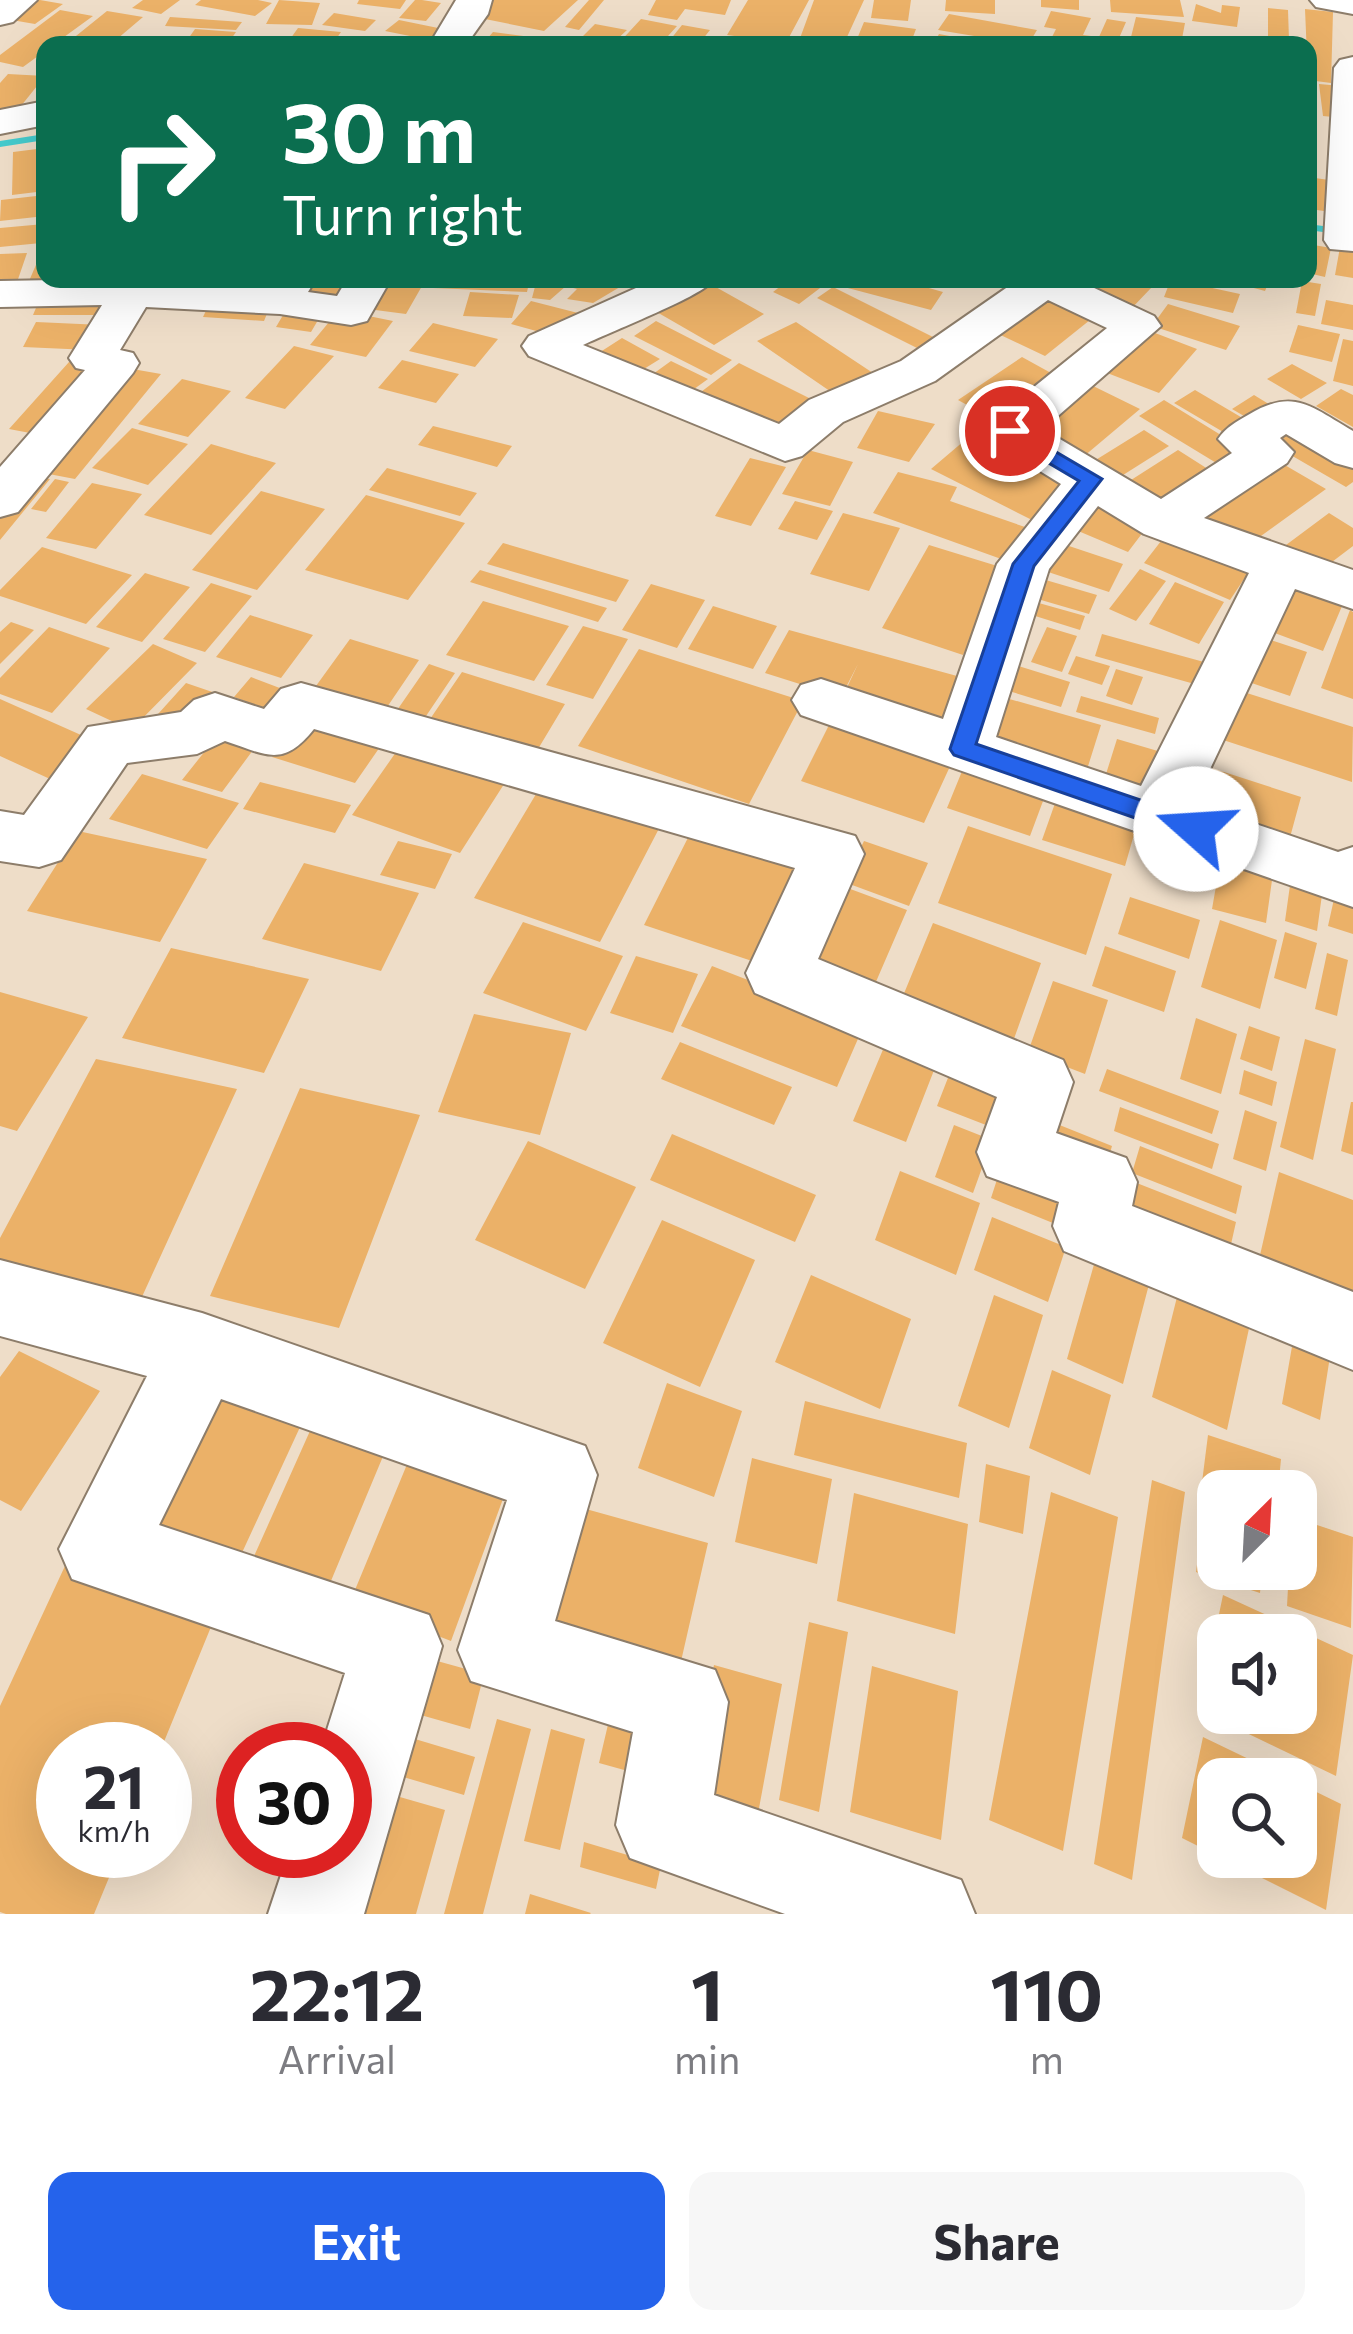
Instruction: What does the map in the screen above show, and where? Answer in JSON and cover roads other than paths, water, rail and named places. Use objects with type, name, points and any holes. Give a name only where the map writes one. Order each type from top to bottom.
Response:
[{"type":"street","points":[[0,14],[19,0]]},
{"type":"street","points":[[454,36],[474,0]]},
{"type":"street","points":[[1328,0],[1353,3]]},
{"type":"street","points":[[1336,227],[1353,68]]},
{"type":"street","points":[[0,122],[36,115]]},
{"type":"street","points":[[0,148],[36,142]]},
{"type":"street","points":[[0,294],[287,290],[351,311],[364,288]]},
{"type":"street","points":[[672,288],[545,346],[785,445],[826,411],[918,371],[1036,288]]},
{"type":"street","points":[[1063,288],[1138,326],[1010,431],[1162,522],[1353,590]]},
{"type":"street","points":[[0,500],[116,363],[92,358],[132,294]]},
{"type":"street","points":[[1162,522],[1269,452],[1243,439],[1285,413],[1353,452]]},
{"type":"street","points":[[962,749],[1024,564],[1091,479]]},
{"type":"street","points":[[1157,816],[1280,564]]},
{"type":"street","points":[[821,700],[1350,882],[1353,873]]},
{"type":"street","points":[[0,836],[39,842],[109,743],[197,732],[215,715],[276,736],[302,704],[833,854],[779,973],[1038,1082],[1013,1152],[1100,1182],[1090,1226],[1353,1330]]},
{"type":"street","points":[[0,1298],[202,1352],[323,1398],[556,1475],[502,1650],[683,1702],[663,1825],[927,1914]]},
{"type":"street","points":[[202,1352],[102,1549],[398,1646],[372,1731]]},
{"type":"street","points":[[316,1914],[327,1878]]},
{"type":"waterway","points":[[0,144],[36,138]]},
{"type":"waterway","points":[[1317,228],[1353,233]]}]
